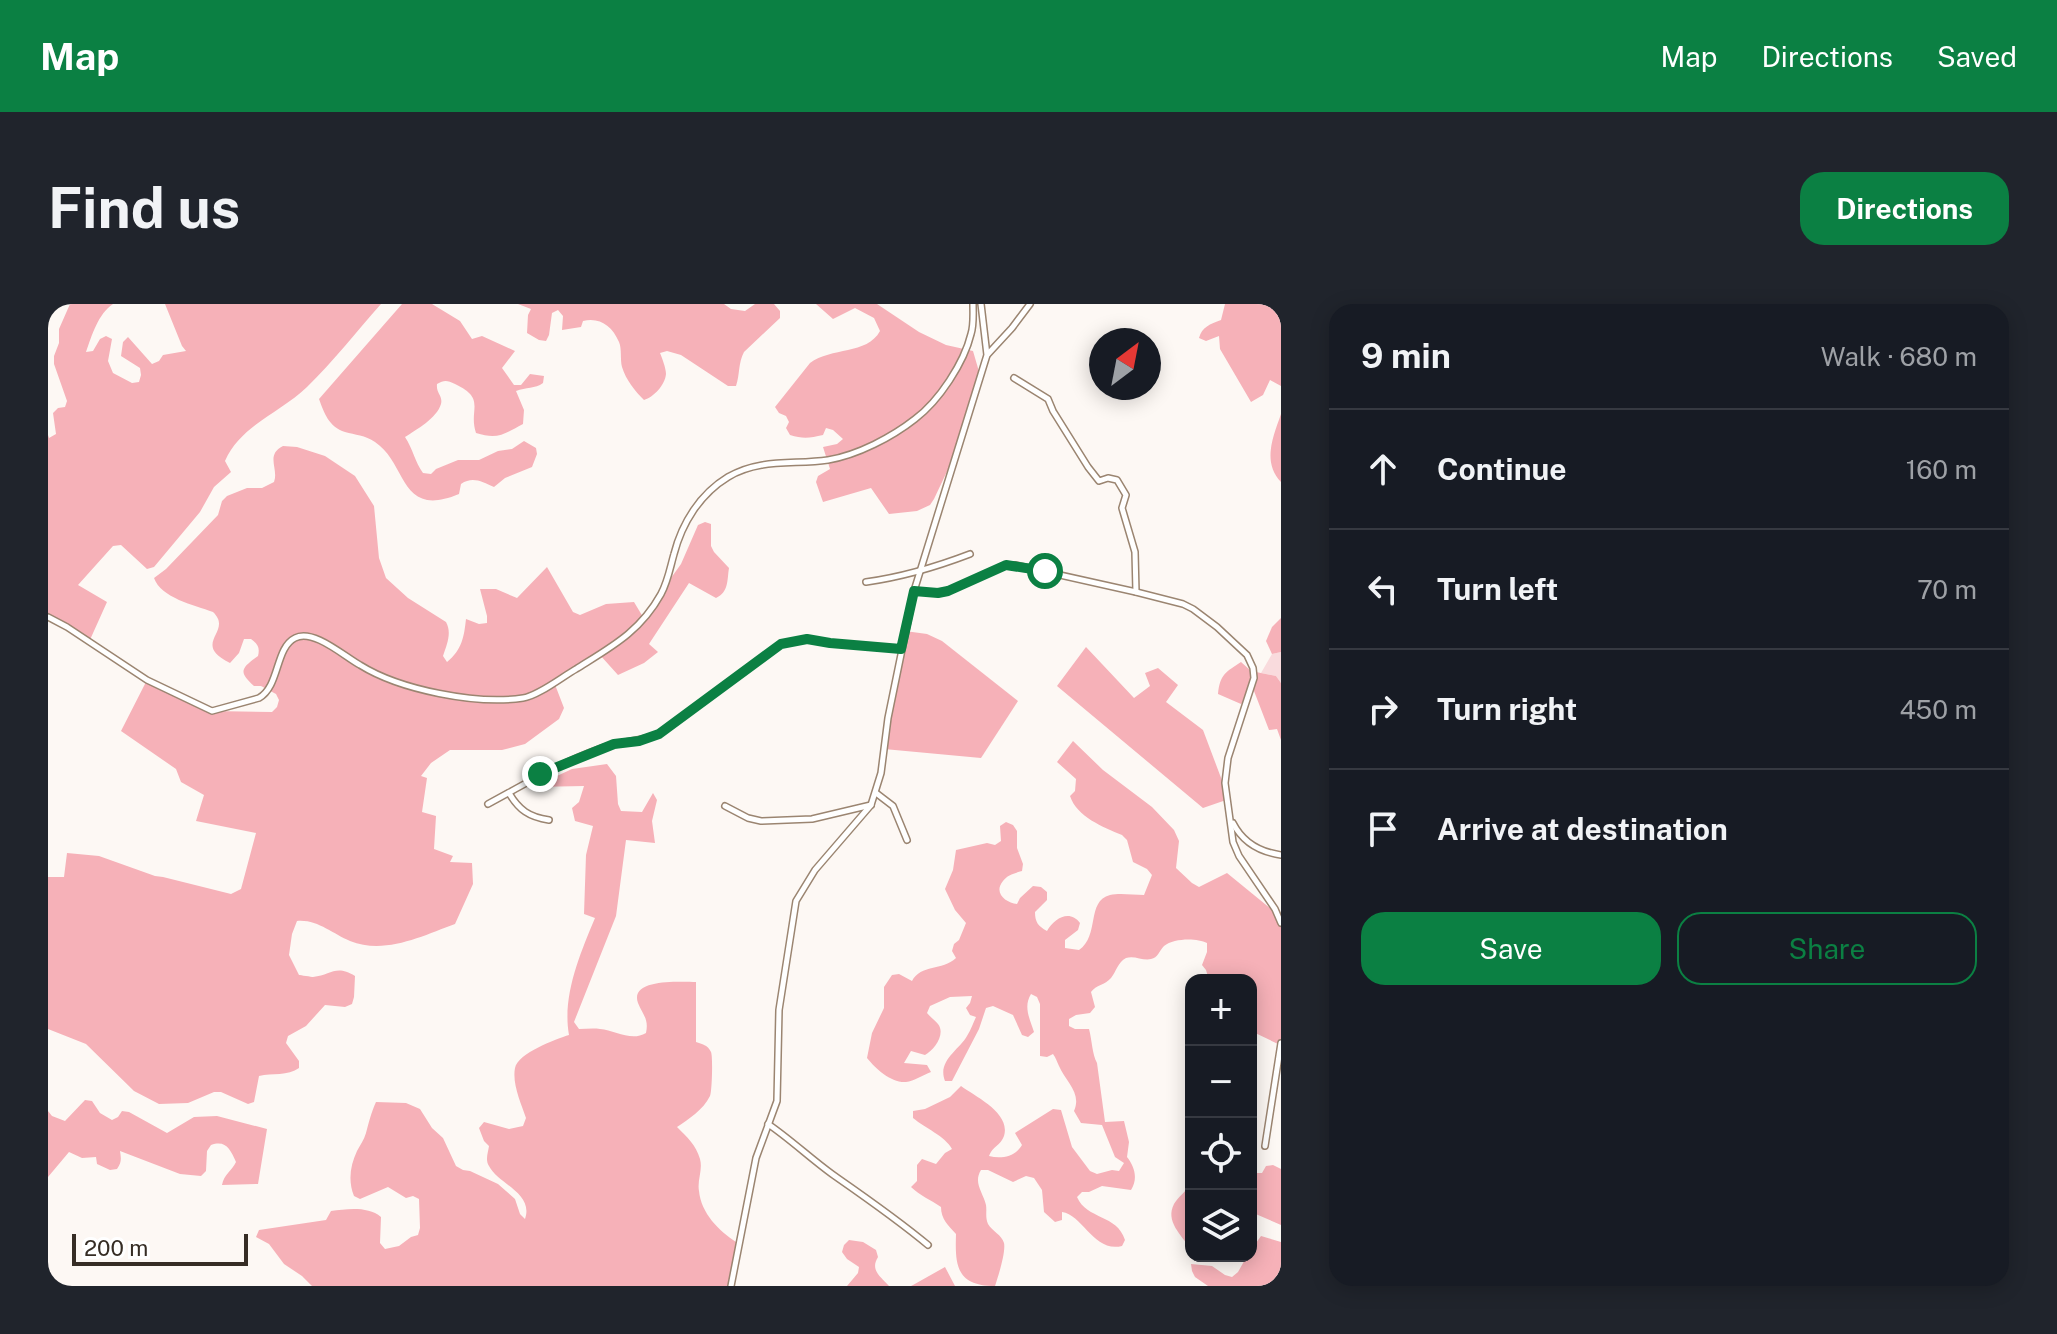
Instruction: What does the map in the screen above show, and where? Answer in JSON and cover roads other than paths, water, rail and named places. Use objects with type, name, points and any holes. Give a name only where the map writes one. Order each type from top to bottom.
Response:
[{"type":"street","points":[[48,617],[147,680],[212,711],[265,695],[285,650],[299,636],[320,640],[361,667],[431,692],[480,699],[526,698],[622,641],[640,623],[668,581],[674,551],[691,512],[728,478],[764,464],[829,460],[860,450],[917,418],[941,392],[959,365],[972,333],[973,304]]},
{"type":"street","points":[[731,1286],[750,1183],[777,1101],[779,1010],[796,901],[815,870],[871,805],[876,793],[914,591],[987,355],[981,304]]},
{"type":"street","points":[[987,355],[1030,304]]},
{"type":"street","points":[[1014,378],[1048,399],[1099,481],[1108,478],[1117,480],[1126,495],[1122,508],[1135,552],[1136,592]]},
{"type":"street","points":[[866,582],[920,572],[970,554]]},
{"type":"street","points":[[914,591],[948,591],[1006,565],[1015,565],[1183,604],[1217,627],[1247,655],[1254,678],[1228,758],[1225,783],[1233,842],[1281,923]]},
{"type":"street","points":[[488,804],[540,774],[598,749],[659,734],[781,644],[807,639],[901,649]]},
{"type":"street","points":[[509,793],[520,810],[549,820]]},
{"type":"street","points":[[876,793],[893,806],[907,840]]},
{"type":"street","points":[[725,806],[761,821],[812,819],[871,805]]},
{"type":"street","points":[[1231,818],[1247,843],[1281,855]]},
{"type":"street","points":[[1265,1146],[1281,1043]]},
{"type":"street","points":[[768,1124],[902,1222],[928,1245]]}]
